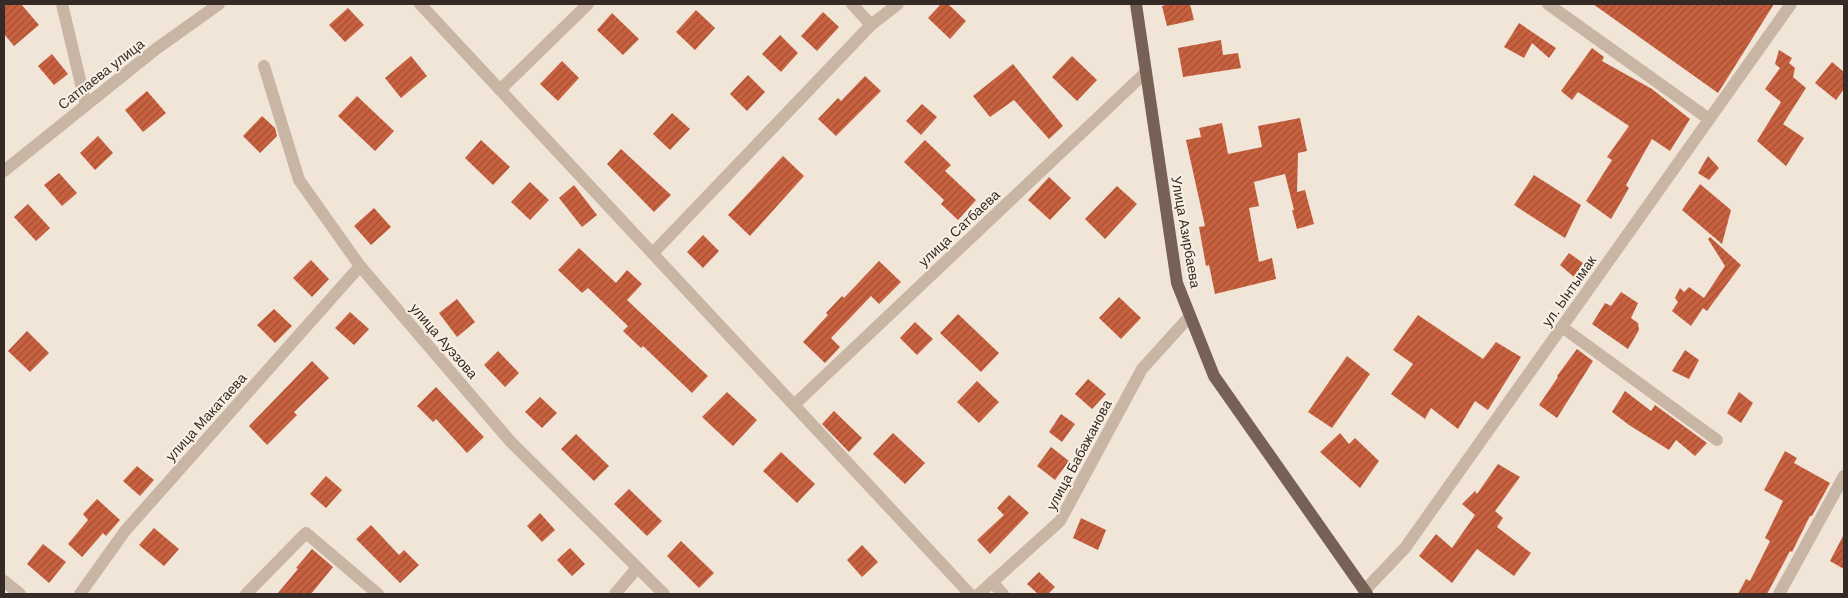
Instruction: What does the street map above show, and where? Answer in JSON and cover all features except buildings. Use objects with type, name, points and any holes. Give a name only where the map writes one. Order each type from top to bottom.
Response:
[{"type":"main road","name":"Улица Азирбаева","points":[[1136,4],[1177,283],[1214,376],[1365,592]]},
{"type":"street","points":[[62,4],[86,105]]},
{"type":"street","name":"Сатпаева улица","points":[[4,171],[156,49],[219,4]]},
{"type":"street","points":[[420,4],[970,594]]},
{"type":"street","points":[[500,90],[588,4]]},
{"type":"street","points":[[852,4],[871,25]]},
{"type":"street","points":[[653,253],[871,25],[898,4]]},
{"type":"street","points":[[1548,4],[1709,119]]},
{"type":"street","name":"ул. Ынтымак","points":[[1365,592],[1405,548],[1791,4]]},
{"type":"street","name":"улица Ауэзова","points":[[264,66],[299,180],[360,266],[510,441],[664,594]]},
{"type":"street","name":"улица Сатбаева","points":[[794,405],[1145,73]]},
{"type":"street","name":"улица Макатаева","points":[[80,594],[125,531],[360,266]]},
{"type":"street","name":"улица Бабажанова","points":[[979,594],[1060,521],[1142,369],[1190,316]]},
{"type":"street","points":[[1562,327],[1717,440]]},
{"type":"street","points":[[1779,594],[1844,476]]},
{"type":"street","points":[[246,594],[306,532],[378,594]]},
{"type":"street","points":[[615,594],[637,568]]},
{"type":"street","points":[[4,582],[20,594]]},
{"type":"street","points":[[992,582],[1003,594]]}]
